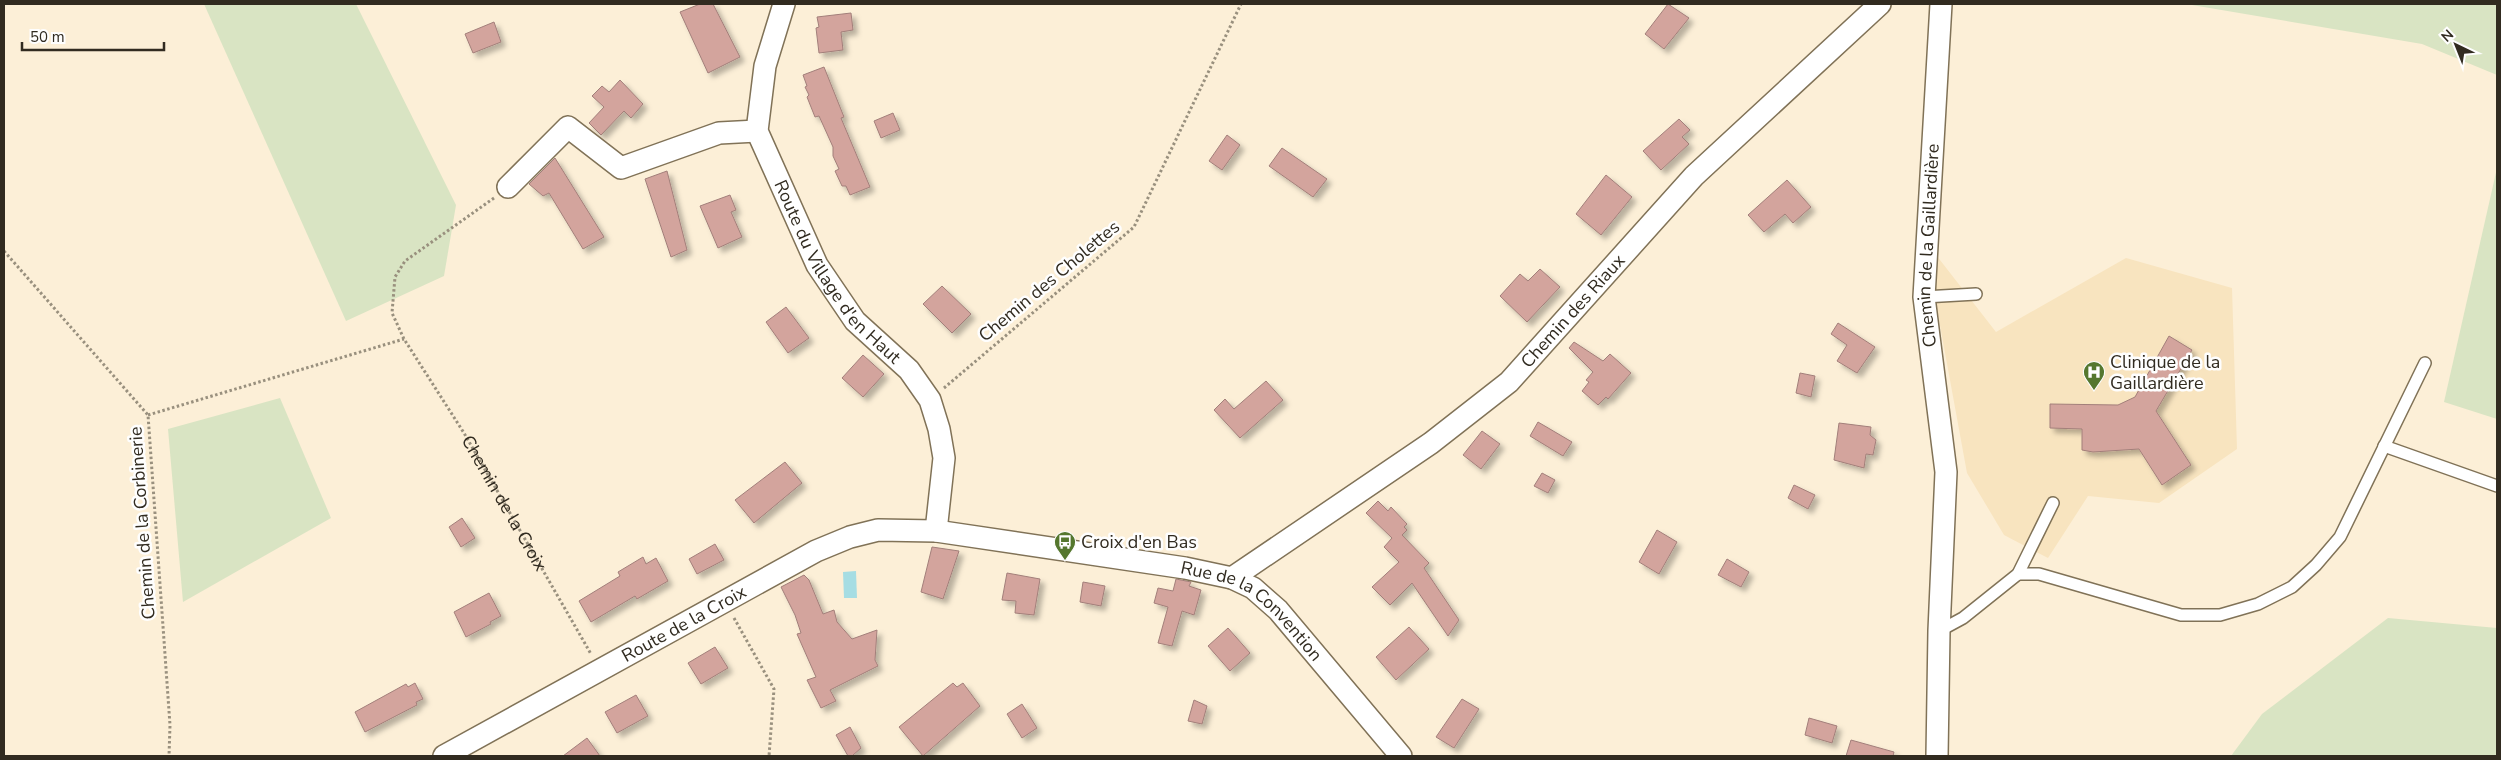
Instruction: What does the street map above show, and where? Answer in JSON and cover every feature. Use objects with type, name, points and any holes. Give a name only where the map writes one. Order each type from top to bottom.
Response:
[{"type":"street","points":[[508,187],[568,127],[621,168],[719,132],[757,131],[765,66],[784,4]]},
{"type":"street","name":"Chemin des Riaux","points":[[1232,578],[1432,443],[1509,382],[1694,176],[1880,4]]},
{"type":"street","name":"Chemin de la Gaillardière","points":[[1937,756],[1939,631],[1946,472],[1924,297],[1942,4]]},
{"type":"street","name":"Route du Village d'en Haut","points":[[757,131],[816,265],[855,321],[909,370],[930,400],[939,429],[944,458],[936,531]]},
{"type":"street","name":"Route de la Croix","points":[[444,756],[816,551],[850,537],[878,530],[936,531]]},
{"type":"street","name":"Rue de la Convention","points":[[936,531],[1194,569],[1232,578],[1253,588],[1278,610],[1401,756]]},
{"type":"lane","points":[[1924,297],[1976,294]]},
{"type":"lane","points":[[2018,574],[2039,574],[2182,615],[2220,615],[2258,604],[2292,587],[2316,566],[2340,537],[2425,363]]},
{"type":"lane","points":[[2384,446],[2497,486]]},
{"type":"lane","points":[[1939,631],[1963,618],[2018,574],[2053,504]]},
{"type":"path","name":"Chemin des Cholettes","points":[[930,400],[1134,227],[1241,4]]},
{"type":"path","name":"Chemin de la Croix","points":[[508,187],[405,262],[394,277],[392,313],[404,339],[464,433],[600,670]]},
{"type":"path","name":"Chemin de la Corbinerie","points":[[4,251],[148,415],[170,726],[169,756]]},
{"type":"path","points":[[148,415],[404,339]]},
{"type":"path","points":[[724,601],[774,689],[769,756]]},
{"type":"shaded area","name":"Clinique de la Gaillardière","points":[[1933,251],[1996,332],[2126,258],[2232,288],[2237,449],[2159,503],[2088,496],[2048,558],[2004,535],[1967,473],[1937,309]]},
{"type":"green space","points":[[204,4],[356,4],[456,205],[444,276],[346,321]]},
{"type":"green space","points":[[2186,4],[2497,4],[2497,75],[2422,44]]},
{"type":"green space","points":[[2497,168],[2497,419],[2444,402]]},
{"type":"green space","points":[[280,398],[331,518],[183,602],[168,429]]},
{"type":"green space","points":[[2388,618],[2497,628],[2497,756],[2231,756],[2262,714]]},
{"type":"water","points":[[856,571],[857,598],[844,598],[843,572]]},
{"type":"building","points":[[700,4],[713,4],[740,57],[708,73],[680,12]]},
{"type":"building","points":[[1668,4],[1689,18],[1664,49],[1645,34]]},
{"type":"building","points":[[851,13],[853,30],[841,32],[843,50],[819,53],[816,28],[819,27],[817,17]]},
{"type":"building","points":[[494,22],[501,42],[473,53],[465,34]]},
{"type":"building","points":[[824,67],[844,117],[841,118],[870,187],[850,195],[846,186],[842,186],[835,171],[839,169],[833,156],[833,147],[819,116],[815,117],[807,97],[809,95],[805,87],[807,86],[803,75]]},
{"type":"building","points":[[620,80],[643,104],[631,118],[624,111],[601,135],[589,123],[604,107],[592,96],[602,86],[609,92]]},
{"type":"building","points":[[893,113],[900,130],[881,138],[874,121]]},
{"type":"building","points":[[1679,119],[1690,130],[1682,137],[1689,144],[1661,170],[1643,151]]},
{"type":"building","points":[[1227,135],[1240,145],[1222,170],[1209,161]]},
{"type":"building","points":[[1282,148],[1327,179],[1313,197],[1269,166]]},
{"type":"building","points":[[555,158],[604,237],[583,249],[549,193],[543,196],[529,184]]},
{"type":"building","points":[[667,171],[687,250],[671,257],[645,179]]},
{"type":"building","points":[[1606,175],[1632,197],[1601,235],[1576,214]]},
{"type":"building","points":[[1787,180],[1811,207],[1793,223],[1785,214],[1764,232],[1748,215]]},
{"type":"building","points":[[730,195],[736,210],[731,212],[742,237],[718,248],[700,206]]},
{"type":"building","points":[[1540,269],[1560,287],[1527,322],[1500,296],[1520,274],[1528,281]]},
{"type":"building","points":[[942,286],[971,314],[952,333],[923,304]]},
{"type":"building","points":[[786,307],[809,338],[788,353],[766,322]]},
{"type":"building","points":[[1838,323],[1875,347],[1857,373],[1837,361],[1847,345],[1831,334]]},
{"type":"building","points":[[2169,336],[2192,350],[2156,411],[2191,465],[2162,485],[2139,449],[2093,452],[2082,450],[2082,429],[2050,428],[2050,404],[2118,405],[2135,397]]},
{"type":"building","points":[[1574,342],[1603,361],[1610,354],[1631,373],[1608,399],[1606,397],[1598,405],[1582,391],[1589,382],[1586,380],[1593,372],[1569,348]]},
{"type":"building","points":[[863,355],[884,374],[863,397],[842,378]]},
{"type":"building","points":[[1800,373],[1815,376],[1811,397],[1796,393]]},
{"type":"building","points":[[1266,381],[1283,400],[1240,438],[1214,410],[1225,399],[1234,409]]},
{"type":"building","points":[[1538,422],[1572,442],[1563,456],[1530,436]]},
{"type":"building","points":[[1839,423],[1871,427],[1870,435],[1876,440],[1873,455],[1866,454],[1864,468],[1834,460]]},
{"type":"building","points":[[1482,431],[1500,444],[1481,469],[1463,455]]},
{"type":"building","points":[[785,462],[802,483],[754,523],[735,500]]},
{"type":"building","points":[[1542,473],[1555,480],[1548,493],[1534,486]]},
{"type":"building","points":[[1794,485],[1815,495],[1808,509],[1788,498]]},
{"type":"building","points":[[1378,501],[1388,511],[1391,507],[1407,524],[1404,527],[1407,530],[1402,535],[1429,563],[1424,568],[1459,620],[1448,636],[1412,583],[1390,605],[1372,587],[1399,562],[1384,547],[1392,538],[1366,513]]},
{"type":"building","points":[[462,518],[475,538],[461,547],[449,527]]},
{"type":"building","points":[[1657,530],[1677,542],[1659,574],[1639,562]]},
{"type":"building","points":[[715,544],[724,560],[697,574],[689,559]]},
{"type":"building","points":[[932,547],[959,551],[943,599],[921,592]]},
{"type":"building","points":[[643,557],[646,564],[656,558],[668,581],[637,599],[635,596],[591,622],[579,601],[620,576],[618,572]]},
{"type":"building","points":[[1727,559],[1749,572],[1741,587],[1718,575]]},
{"type":"building","points":[[1007,573],[1040,579],[1034,615],[1015,613],[1016,601],[1002,600]]},
{"type":"building","points":[[804,575],[809,580],[823,614],[834,610],[837,622],[852,639],[877,630],[875,660],[878,666],[830,690],[836,701],[821,708],[807,680],[816,677],[797,634],[801,633],[795,615],[781,587]]},
{"type":"building","points":[[1176,579],[1191,582],[1189,586],[1201,590],[1194,615],[1182,611],[1172,646],[1158,643],[1168,607],[1154,603],[1158,588],[1173,591]]},
{"type":"building","points":[[1083,582],[1105,586],[1101,606],[1080,602]]},
{"type":"building","points":[[489,593],[501,616],[490,622],[491,624],[466,637],[454,612]]},
{"type":"building","points":[[1409,627],[1429,649],[1396,680],[1376,657]]},
{"type":"building","points":[[1228,628],[1250,653],[1230,671],[1208,646]]},
{"type":"building","points":[[715,647],[728,668],[701,684],[688,663]]},
{"type":"building","points":[[415,683],[423,699],[416,702],[417,705],[365,732],[355,712],[406,684],[408,687]]},
{"type":"building","points":[[953,683],[957,687],[963,683],[980,706],[923,756],[899,727]]},
{"type":"building","points":[[636,695],[648,716],[617,733],[605,712]]},
{"type":"building","points":[[1462,699],[1479,709],[1454,748],[1436,737]]},
{"type":"building","points":[[1194,700],[1207,706],[1202,724],[1188,721]]},
{"type":"building","points":[[1022,704],[1037,728],[1022,738],[1007,714]]},
{"type":"building","points":[[1809,718],[1837,726],[1832,743],[1805,735]]},
{"type":"building","points":[[850,727],[861,748],[852,756],[848,756],[836,735]]},
{"type":"building","points":[[587,738],[600,756],[563,756]]},
{"type":"building","points":[[1851,740],[1894,752],[1893,756],[1846,756]]},
{"type":"place","name":"Clinique de la Gaillardière","points":[[2094,391]]},
{"type":"place","name":"Croix d'en Bas","points":[[1065,561]]}]
